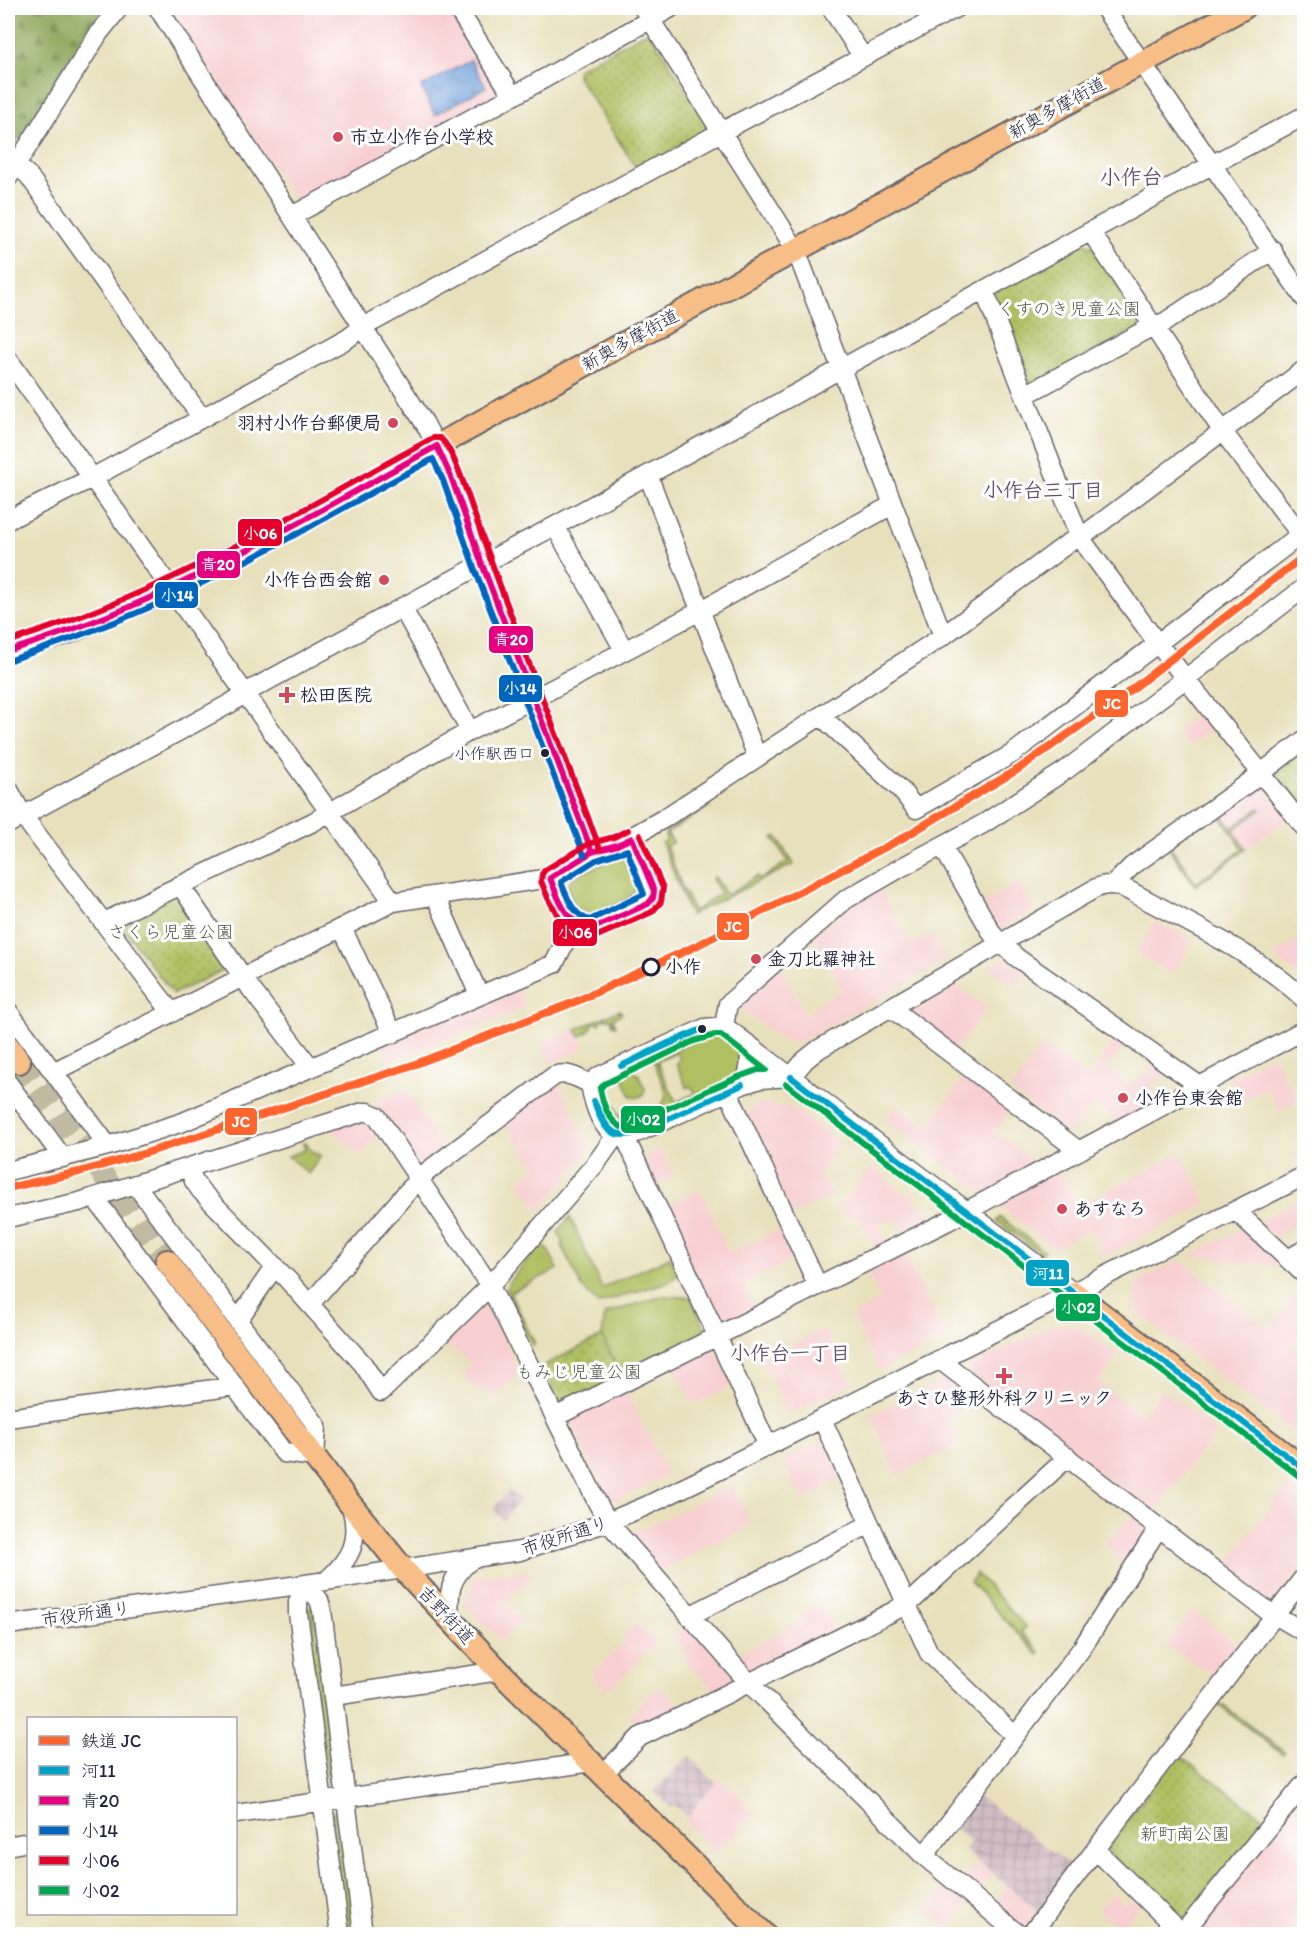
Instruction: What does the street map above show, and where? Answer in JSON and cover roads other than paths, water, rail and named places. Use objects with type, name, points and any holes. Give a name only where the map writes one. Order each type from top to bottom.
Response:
[{"type":"main road","name":"新奥多摩街道","points":[[8,651],[68,632],[170,588],[267,539],[1243,8]]},
{"type":"main road","name":"吉野街道","points":[[167,1261],[351,1506],[403,1569],[499,1671],[764,1935]]},
{"type":"main road","points":[[1074,1293],[1305,1470]]},
{"type":"street","points":[[118,8],[99,33],[12,172],[28,175],[202,418]]},
{"type":"street","points":[[158,8],[437,446],[451,477],[592,852]]},
{"type":"street","points":[[457,8],[513,96]]},
{"type":"street","points":[[292,216],[513,96],[647,14],[671,8]]},
{"type":"street","points":[[831,8],[862,57]]},
{"type":"street","points":[[8,520],[92,478],[721,132],[956,8]]},
{"type":"street","points":[[1104,8],[1305,298]]},
{"type":"street","points":[[647,14],[796,250],[943,636]]},
{"type":"street","points":[[15,820],[1213,164],[1305,116]]},
{"type":"street","points":[[821,716],[901,790],[916,808],[1012,754],[1303,533],[1222,432],[1091,232]]},
{"type":"street","points":[[1025,395],[1165,321],[1273,250]]},
{"type":"street","points":[[984,291],[1079,536],[1185,680],[1305,827]]},
{"type":"street","points":[[8,359],[393,902]]},
{"type":"street","points":[[53,1072],[393,902],[550,878],[592,852],[632,838],[943,636],[1305,370]]},
{"type":"street","points":[[648,475],[757,757]]},
{"type":"street","points":[[104,922],[313,822],[470,731],[700,611],[892,505]]},
{"type":"street","points":[[555,526],[624,650]]},
{"type":"street","points":[[724,1026],[728,1004],[845,900],[982,824],[1066,770],[1305,588]]},
{"type":"street","points":[[402,607],[470,731]]},
{"type":"street","points":[[1114,884],[1132,866],[1305,740]]},
{"type":"street","points":[[8,788],[15,820],[104,922],[172,1013]]},
{"type":"street","points":[[550,878],[567,917],[574,924],[583,928],[591,929],[648,904],[653,898],[654,891],[632,838]]},
{"type":"street","points":[[942,846],[993,935],[1001,944],[1016,957],[1200,1086]]},
{"type":"street","points":[[189,1168],[201,1191],[310,1304],[363,1364],[381,1392],[490,1286],[620,1136],[760,1079],[791,1077],[811,1054],[1101,886],[1114,884],[1128,890],[1256,961],[1305,999]]},
{"type":"street","points":[[180,885],[311,1068]]},
{"type":"street","points":[[436,897],[479,995]]},
{"type":"street","points":[[8,1171],[108,1146],[183,1122],[554,964],[574,924]]},
{"type":"street","points":[[342,928],[393,1034]]},
{"type":"street","points":[[891,1008],[1078,1151]]},
{"type":"street","points":[[8,1011],[108,1146]]},
{"type":"street","points":[[590,1084],[599,1076],[691,1034],[714,1026],[724,1026],[1074,1293]]},
{"type":"street","points":[[555,1417],[967,1211],[1305,1030]]},
{"type":"street","points":[[735,1088],[749,1071],[748,1044]]},
{"type":"street","points":[[310,1304],[428,1171],[554,1076],[569,1074],[590,1084]]},
{"type":"street","points":[[8,1083],[63,1158]]},
{"type":"street","points":[[590,1084],[593,1099],[604,1124],[620,1136],[768,1446]]},
{"type":"street","points":[[735,1088],[818,1287]]},
{"type":"street","points":[[8,1218],[93,1197],[368,1112],[377,1116],[490,1286],[609,1522],[749,1683],[924,1856],[1018,1935]]},
{"type":"street","name":"市役所通り","points":[[8,1625],[306,1584],[520,1551],[609,1522],[768,1446],[1305,1176]]},
{"type":"street","points":[[93,1197],[284,1453],[315,1457],[317,1425],[135,1184]]},
{"type":"street","points":[[1236,1211],[1305,1274]]},
{"type":"street","points":[[1288,1259],[1305,1250]]},
{"type":"street","points":[[238,1320],[275,1266]]},
{"type":"street","points":[[940,1360],[1275,1616],[1305,1632]]},
{"type":"street","points":[[8,1418],[235,1386]]},
{"type":"street","points":[[822,1419],[929,1653],[1015,1736]]},
{"type":"street","points":[[237,1814],[598,1768],[640,1737],[906,1604],[1068,1457]]},
{"type":"street","points":[[326,1581],[340,1568],[351,1552],[355,1530],[351,1506]]},
{"type":"street","points":[[689,1616],[870,1524]]},
{"type":"street","points":[[924,1856],[1082,1648],[1159,1527]]},
{"type":"street","points":[[450,1621],[448,1600],[452,1584],[462,1568],[472,1559]]},
{"type":"street","points":[[1031,1935],[1305,1577]]},
{"type":"street","points":[[339,1935],[298,1612],[298,1602],[306,1584],[319,1600],[322,1610],[363,1935]]},
{"type":"street","points":[[333,1696],[499,1671]]},
{"type":"street","points":[[1096,1850],[1182,1934],[1305,1784]]},
{"type":"street","points":[[8,1845],[27,1842]]},
{"type":"water","points":[[471,60],[486,87],[435,115],[421,87]]},
{"type":"tunnel","points":[[19,1062],[167,1261]]},
{"type":"rail line","name":"JC","points":[[8,1188],[79,1172],[149,1152],[413,1065],[577,1001],[696,946],[899,840],[1017,770],[1127,693],[1304,556]]},
{"type":"place","name":"市立小作台小学校","points":[[338,137]]},
{"type":"place","name":"羽村小作台郵便局","points":[[393,423]]},
{"type":"place","name":"小作台西会館","points":[[384,580]]},
{"type":"place","name":"松田医院","points":[[287,695]]},
{"type":"place","name":"小作駅西口","points":[[545,753]]},
{"type":"place","name":"金刀比羅神社","points":[[756,959]]},
{"type":"place","name":"小作","points":[[651,967]]},
{"type":"place","name":"小作台東会館","points":[[1123,1098]]},
{"type":"place","name":"あすなろ","points":[[1062,1209]]},
{"type":"place","name":"あさひ整形外科クリニック","points":[[1004,1376]]},
{"type":"district","name":"小作台","points":[[1131,177]]},
{"type":"district","name":"小作台三丁目","points":[[1043,490]]},
{"type":"district","name":"小作台一丁目","points":[[790,1353]]},
{"type":"park label","name":"くすのき児童公園","points":[[1069,309]]},
{"type":"park label","name":"さくら児童公園","points":[[171,932]]},
{"type":"park label","name":"もみじ児童公園","points":[[579,1372]]},
{"type":"park label","name":"新町南公園","points":[[1185,1834]]}]
